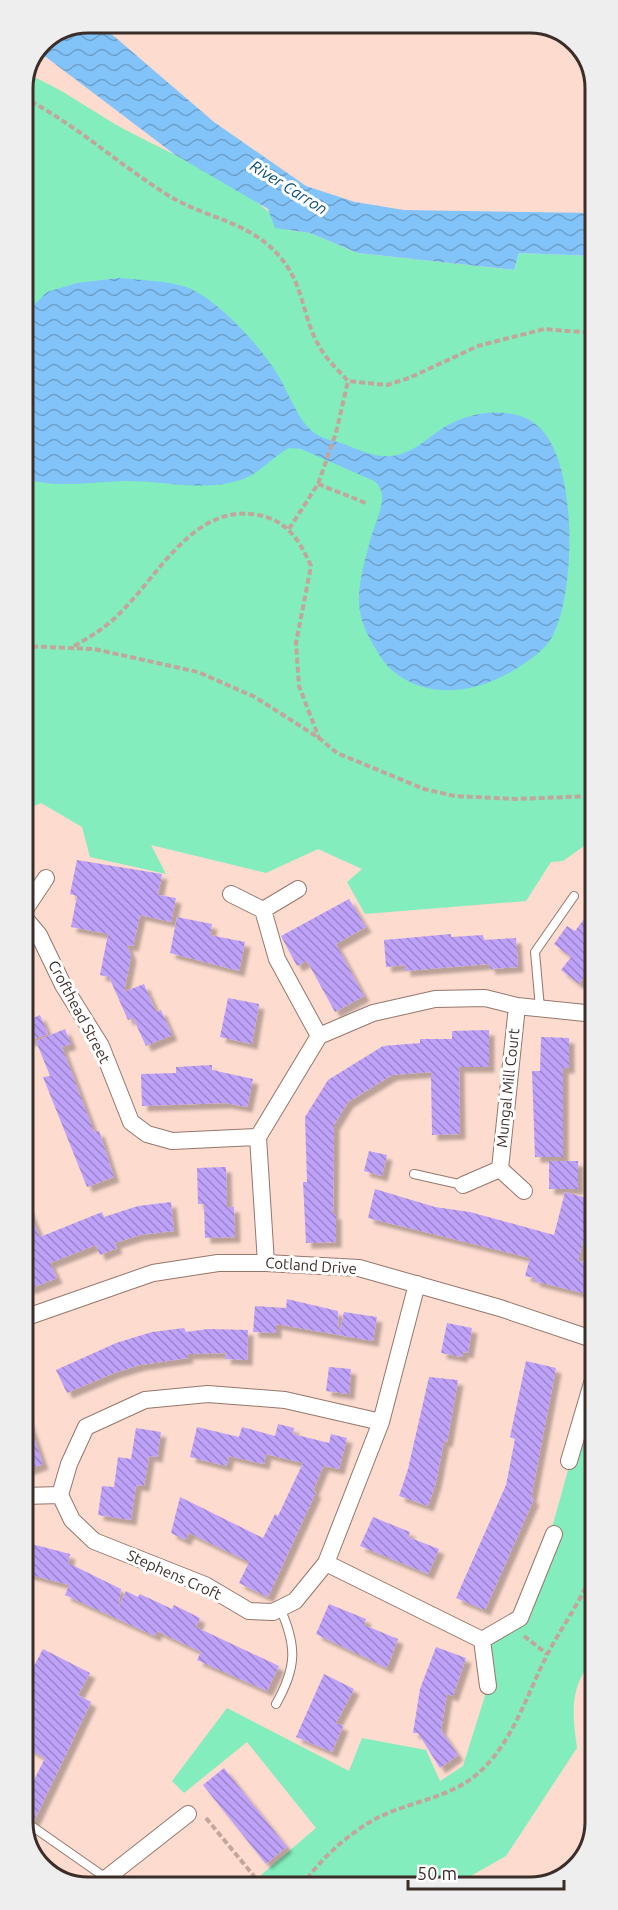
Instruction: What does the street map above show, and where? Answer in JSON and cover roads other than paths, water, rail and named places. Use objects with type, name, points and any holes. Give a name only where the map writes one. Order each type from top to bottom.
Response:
[{"type":"street","points":[[33,898],[46,878]]},
{"type":"street","points":[[263,910],[298,890]]},
{"type":"street","points":[[231,894],[263,910],[277,959],[319,1036]]},
{"type":"street","name":"Crofthead Street","points":[[33,927],[39,935],[63,986],[101,1046],[131,1122],[147,1134],[172,1141],[258,1137]]},
{"type":"street","points":[[266,1263],[258,1137],[319,1036],[373,1013],[435,999],[485,998],[517,1006],[585,1013]]},
{"type":"street","name":"Mungal Mill Court","points":[[500,1169],[517,1006]]},
{"type":"street","name":"Mungal Mill Court","points":[[463,1185],[500,1169]]},
{"type":"street","name":"Mungal Mill Court","points":[[500,1169],[524,1191]]},
{"type":"street","name":"Cotland Drive","points":[[33,1315],[153,1273],[218,1263],[266,1263],[359,1268],[585,1337]]},
{"type":"street","points":[[280,1608],[295,1601],[326,1563],[381,1422],[417,1284]]},
{"type":"street","points":[[33,1496],[60,1495],[69,1464],[86,1427],[145,1400],[208,1394],[285,1400],[381,1422]]},
{"type":"street","points":[[569,1461],[585,1407]]},
{"type":"street","name":"Stephens Croft","points":[[60,1495],[72,1520],[94,1541],[205,1585],[249,1611],[273,1612],[280,1608]]},
{"type":"street","points":[[482,1640],[520,1618],[554,1534]]},
{"type":"street","points":[[326,1563],[482,1640]]},
{"type":"street","points":[[482,1640],[488,1686]]},
{"type":"street","points":[[109,1877],[188,1814]]},
{"type":"lane","points":[[540,1008],[535,952],[574,896]]},
{"type":"lane","points":[[414,1174],[463,1185]]},
{"type":"lane","points":[[276,1704],[290,1674],[294,1651],[293,1638],[280,1608]]},
{"type":"lane","points":[[33,1827],[94,1877]]},
{"type":"water","name":"River Carron","points":[[110,33],[214,122],[306,186],[355,202],[404,210],[585,213],[585,256],[519,253],[514,270],[358,253],[310,233],[275,228],[268,209],[174,154],[44,56],[49,49],[67,37],[77,34]]},
{"type":"water","points":[[119,278],[156,281],[184,286],[203,296],[227,315],[261,352],[278,375],[302,419],[313,432],[368,453],[380,456],[401,454],[460,419],[484,413],[509,413],[531,421],[540,428],[552,446],[561,470],[567,499],[569,561],[566,591],[560,617],[546,646],[528,661],[505,675],[473,687],[457,690],[424,687],[394,672],[388,667],[368,636],[359,604],[362,571],[381,506],[380,489],[374,481],[301,449],[289,448],[243,479],[214,485],[139,481],[60,484],[33,480],[33,306],[47,292],[77,283]]}]
